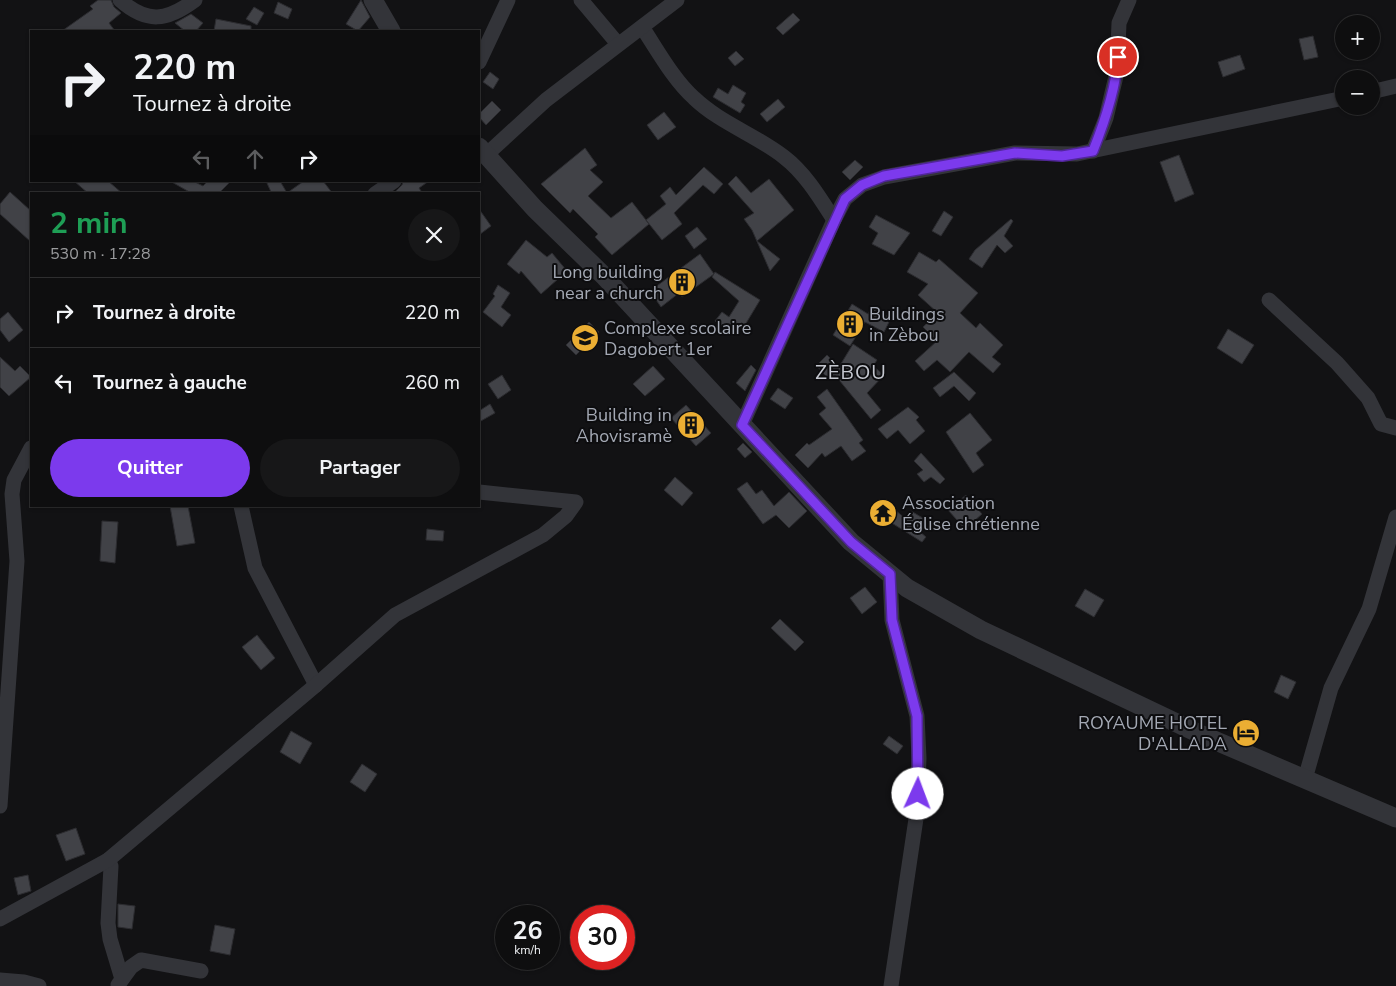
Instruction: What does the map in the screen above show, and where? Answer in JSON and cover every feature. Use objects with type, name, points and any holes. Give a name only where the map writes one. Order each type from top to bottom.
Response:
[{"type":"street","points":[[120,0],[142,15],[156,18],[173,15],[195,0]]},
{"type":"street","points":[[372,0],[390,30]]},
{"type":"street","points":[[480,60],[508,0]]},
{"type":"street","points":[[581,0],[618,44]]},
{"type":"street","points":[[677,0],[482,151],[535,209],[605,277],[851,542],[907,588],[981,630],[1202,735],[1396,818]]},
{"type":"street","points":[[1093,151],[1106,118],[1117,72],[1119,23],[1128,0]]},
{"type":"street","points":[[642,27],[668,66],[692,97],[708,110],[784,157],[803,176],[834,220]]},
{"type":"street","points":[[1380,90],[1396,86]]},
{"type":"street","points":[[742,425],[834,220],[845,199],[862,185],[884,176],[1015,153],[1062,156],[1093,151],[1335,100]]},
{"type":"street","points":[[378,192],[393,182]]},
{"type":"street","points":[[1269,300],[1337,363],[1368,398],[1381,424],[1396,428]]},
{"type":"street","points":[[0,806],[17,561],[12,494],[7,481],[30,451]]},
{"type":"street","points":[[0,918],[108,860],[316,685],[395,615],[543,535],[566,516],[576,504],[574,501],[480,492]]},
{"type":"street","points":[[242,507],[255,568],[316,685]]},
{"type":"street","points":[[1305,779],[1331,688],[1368,609],[1396,517]]},
{"type":"street","points":[[890,574],[892,620],[917,716],[919,758],[918,812],[891,986]]},
{"type":"street","points":[[108,860],[111,866],[109,931],[119,982]]},
{"type":"street","points":[[119,982],[131,967],[141,960],[201,971]]},
{"type":"street","points":[[0,980],[24,982],[39,986]]},
{"type":"building","points":[[98,0],[111,0],[114,7],[121,13],[109,23],[114,30],[63,30],[93,9],[90,6]]},
{"type":"building","points":[[361,0],[370,17],[359,30],[346,24]]},
{"type":"building","points":[[278,2],[292,9],[288,19],[274,13]]},
{"type":"building","points":[[254,7],[264,13],[257,25],[246,19]]},
{"type":"building","points":[[793,13],[800,20],[783,35],[776,28]]},
{"type":"building","points":[[191,14],[203,23],[197,30],[184,30],[175,23]]},
{"type":"building","points":[[216,19],[251,26],[251,30],[214,30]]},
{"type":"building","points":[[1313,36],[1318,57],[1304,60],[1299,39]]},
{"type":"building","points":[[736,51],[744,59],[735,66],[728,58]]},
{"type":"building","points":[[1240,55],[1245,69],[1223,77],[1218,62]]},
{"type":"building","points":[[490,72],[499,79],[493,89],[483,82]]},
{"type":"building","points":[[733,85],[746,93],[741,102],[745,105],[740,113],[713,97],[718,88],[728,94]]},
{"type":"building","points":[[778,99],[785,107],[767,122],[760,114]]},
{"type":"building","points":[[492,101],[501,110],[486,125],[480,118],[480,113]]},
{"type":"building","points":[[664,112],[676,127],[658,140],[647,125]]},
{"type":"building","points":[[585,148],[597,165],[590,170],[603,182],[588,196],[611,218],[632,202],[649,224],[612,255],[595,237],[598,234],[573,209],[570,213],[541,184]]},
{"type":"building","points":[[1179,155],[1194,194],[1175,202],[1160,162]]},
{"type":"building","points":[[855,160],[863,167],[850,180],[842,172]]},
{"type":"building","points":[[704,167],[723,184],[714,194],[703,185],[674,213],[682,224],[662,240],[646,220],[666,204],[660,196],[670,187],[676,195]]},
{"type":"building","points":[[736,176],[751,193],[769,179],[794,210],[757,241],[780,259],[770,271],[752,230],[744,219],[754,213],[728,184]]},
{"type":"building","points":[[75,182],[109,182],[121,192],[87,192]]},
{"type":"building","points":[[172,182],[195,182],[203,186],[207,182],[230,182],[220,192],[189,192]]},
{"type":"building","points":[[266,182],[281,182],[286,192],[271,192]]},
{"type":"building","points":[[303,182],[324,182],[331,192],[288,192]]},
{"type":"building","points":[[403,182],[428,182],[419,188],[422,192],[395,192]]},
{"type":"building","points":[[10,192],[30,210],[30,241],[0,214],[0,204]]},
{"type":"building","points":[[480,210],[491,226],[480,234]]},
{"type":"building","points":[[944,211],[953,217],[941,236],[932,231]]},
{"type":"building","points":[[876,215],[910,233],[894,255],[872,244],[878,233],[869,227]]},
{"type":"building","points":[[1011,219],[1013,221],[1004,236],[1013,246],[1005,253],[997,245],[982,268],[969,259],[975,250]]},
{"type":"building","points":[[697,227],[707,239],[694,249],[685,236]]},
{"type":"building","points":[[526,240],[547,257],[552,253],[567,271],[541,294],[521,271],[519,274],[507,264]]},
{"type":"building","points":[[919,252],[936,262],[939,259],[978,293],[960,313],[976,328],[980,323],[1003,345],[992,357],[1001,364],[993,373],[969,352],[950,372],[937,360],[924,371],[915,361],[937,341],[923,327],[938,313],[918,295],[928,284],[907,272]]},
{"type":"building","name":"Long building near a church","points":[[700,254],[714,274],[682,297],[679,293],[661,307],[650,291]]},
{"type":"building","points":[[715,272],[760,300],[745,325],[743,324],[733,336],[715,321],[722,312],[729,317],[739,301],[712,277]]},
{"type":"building","points":[[498,285],[510,293],[501,307],[511,315],[502,327],[483,312],[495,296],[493,294]]},
{"type":"building","name":"Buildings in Zèbou","points":[[852,304],[868,314],[871,308],[891,318],[884,332],[865,322],[850,346],[833,335]]},
{"type":"building","points":[[8,312],[23,330],[9,342],[0,330],[0,319]]},
{"type":"building","points":[[589,322],[599,332],[576,355],[566,345]]},
{"type":"building","points":[[1228,329],[1254,345],[1242,364],[1217,348]]},
{"type":"building","points":[[853,344],[877,360],[873,366],[884,375],[867,393],[881,410],[871,419],[835,375],[829,379],[816,366],[827,355],[839,367]]},
{"type":"building","points":[[0,357],[15,371],[20,366],[30,376],[9,396],[0,387]]},
{"type":"building","points":[[751,365],[756,370],[745,391],[736,383]]},
{"type":"building","points":[[653,366],[665,379],[645,396],[633,384]]},
{"type":"building","points":[[954,372],[976,393],[969,401],[954,386],[940,397],[933,388]]},
{"type":"building","points":[[502,375],[511,390],[498,399],[488,384]]},
{"type":"building","points":[[778,388],[793,398],[785,409],[770,399]]},
{"type":"building","points":[[827,389],[863,440],[859,443],[866,451],[852,461],[841,446],[825,457],[822,453],[808,468],[795,455],[807,443],[809,445],[832,429],[819,414],[826,408],[817,397]]},
{"type":"building","points":[[490,404],[495,413],[480,421],[480,410]]},
{"type":"building","name":"Building in Ahovisramè","points":[[686,405],[711,433],[696,446],[671,418]]},
{"type":"building","points":[[908,407],[919,417],[916,420],[925,431],[910,444],[898,430],[887,439],[878,429]]},
{"type":"building","points":[[970,413],[992,440],[976,453],[984,465],[973,473],[946,432]]},
{"type":"building","points":[[743,443],[752,452],[745,458],[737,449]]},
{"type":"building","points":[[921,453],[945,479],[940,484],[931,477],[924,482],[917,474],[923,470],[914,461]]},
{"type":"building","points":[[675,477],[693,493],[682,506],[664,490]]},
{"type":"building","points":[[747,482],[756,494],[762,490],[774,506],[789,492],[807,511],[789,528],[776,515],[763,524],[737,489]]},
{"type":"building","points":[[966,495],[982,514],[965,529],[948,510]]},
{"type":"building","points":[[883,500],[906,519],[911,511],[926,520],[919,531],[926,537],[922,542],[886,521],[874,511]]},
{"type":"building","points":[[170,507],[188,507],[195,543],[177,546]]},
{"type":"building","points":[[102,521],[118,522],[115,563],[100,561]]},
{"type":"building","points":[[427,529],[444,531],[443,541],[426,540]]},
{"type":"building","points":[[865,587],[877,602],[862,614],[850,598]]},
{"type":"building","points":[[1085,589],[1104,600],[1094,617],[1075,606]]},
{"type":"building","points":[[780,619],[804,642],[795,651],[771,628]]},
{"type":"building","points":[[257,635],[275,658],[261,670],[242,647]]},
{"type":"building","points":[[1281,675],[1296,682],[1288,699],[1274,692]]},
{"type":"building","points":[[291,731],[312,743],[300,764],[280,752]]},
{"type":"building","points":[[889,736],[903,746],[897,754],[883,744]]},
{"type":"building","points":[[362,764],[377,774],[365,792],[350,782]]},
{"type":"building","points":[[76,828],[85,854],[66,861],[56,835]]},
{"type":"building","points":[[28,875],[31,891],[18,895],[14,878]]},
{"type":"building","points":[[118,904],[135,906],[132,929],[118,927]]},
{"type":"building","points":[[215,925],[235,929],[230,955],[210,951]]},
{"type":"place","name":"Long building near a church","points":[[682,282]]},
{"type":"place","name":"Buildings in Zèbou","points":[[850,324]]},
{"type":"place","name":"Complexe scolaire Dagobert 1er","points":[[585,338]]},
{"type":"place","name":"Building in Ahovisramè","points":[[691,425]]},
{"type":"place","name":"Association Église chrétienne","points":[[883,513]]},
{"type":"place","name":"ROYAUME HOTEL D'ALLADA","points":[[1246,733]]},
{"type":"district","name":"ZÈBOU","points":[[851,372]]},
{"type":"route","points":[[918,794],[917,716],[892,620],[890,574],[851,542],[742,425],[770,359],[845,199],[862,185],[884,176],[1015,153],[1062,156],[1093,151],[1106,118],[1117,72],[1118,57]]}]
